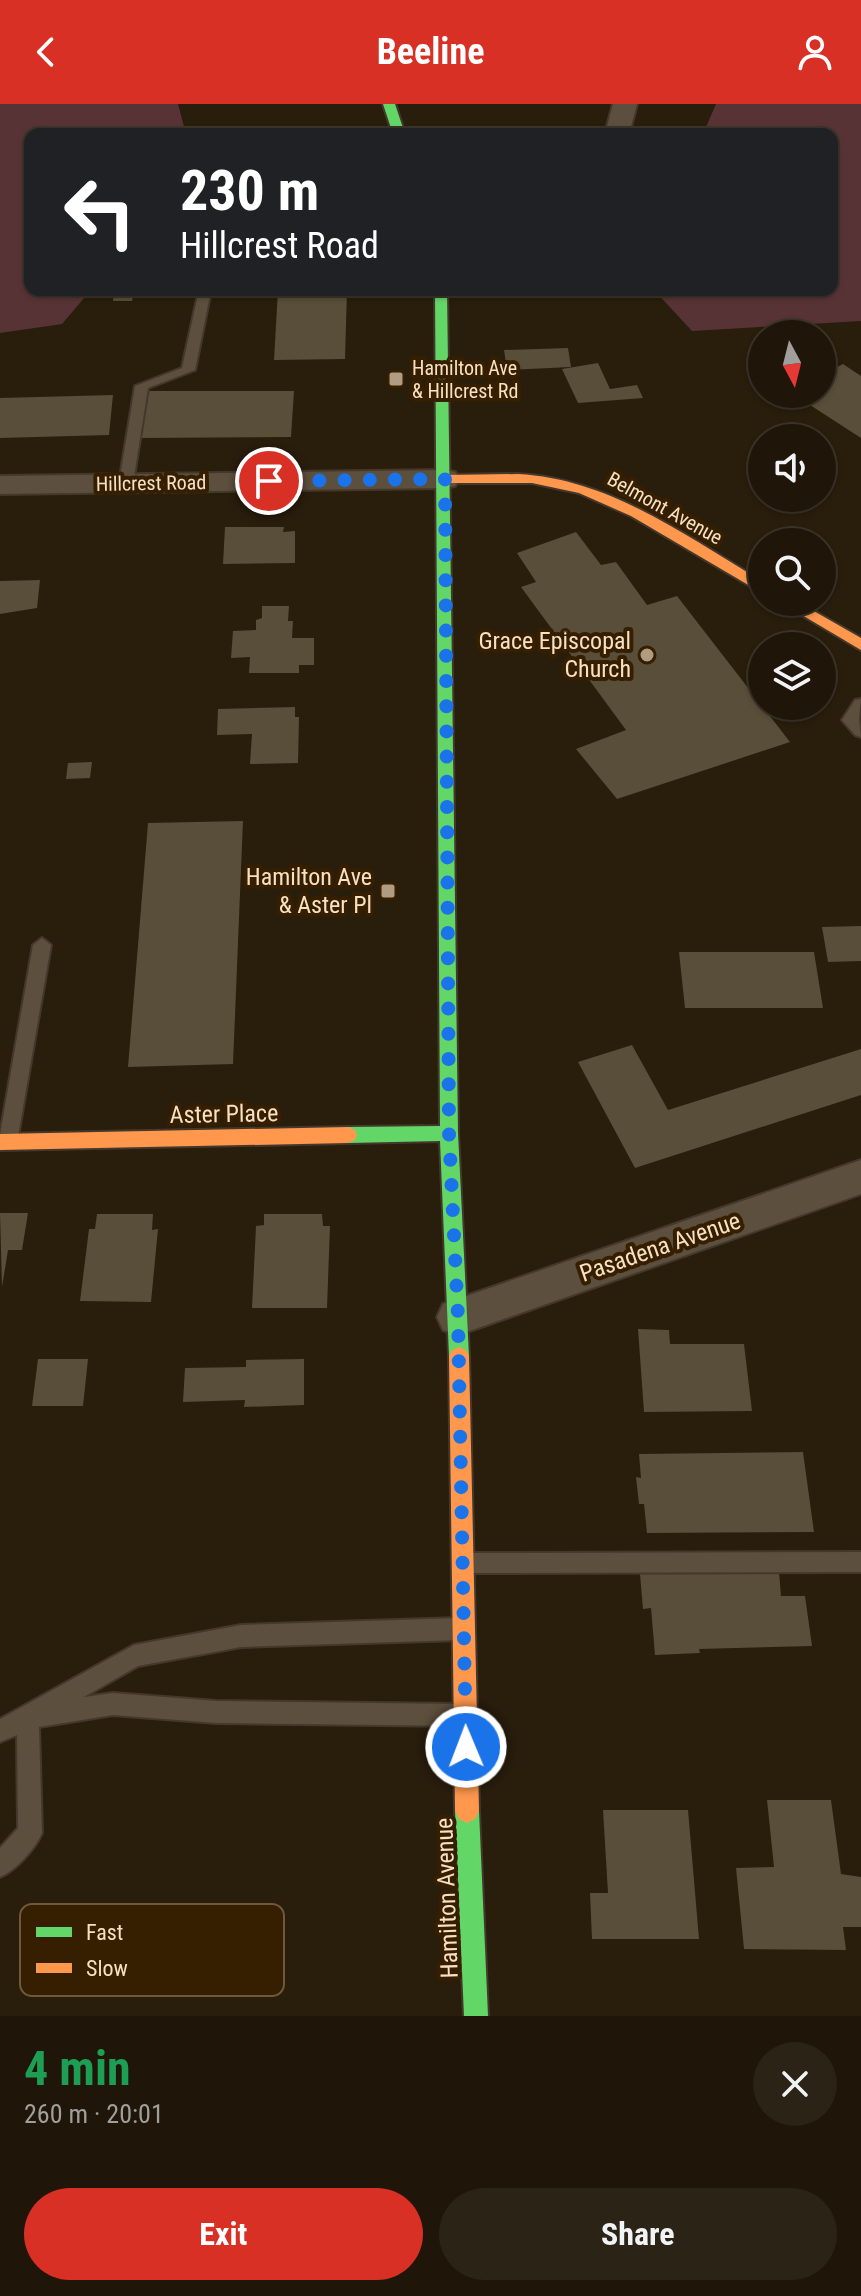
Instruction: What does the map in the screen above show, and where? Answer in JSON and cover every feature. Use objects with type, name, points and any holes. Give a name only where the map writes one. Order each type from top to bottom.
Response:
[{"type":"main road","points":[[389,104],[397,128]]},
{"type":"main road","name":"Hamilton Avenue","points":[[441,296],[449,1133],[458,1317],[476,2016]]},
{"type":"main road","name":"Belmont Avenue","points":[[445,479],[524,478],[575,487],[616,503],[748,580]]},
{"type":"main road","points":[[811,616],[861,645]]},
{"type":"main road","name":"Aster Place","points":[[4,1142],[449,1133]]},
{"type":"street","points":[[619,128],[625,104]]},
{"type":"street","name":"Hillcrest Road","points":[[0,485],[445,479]]},
{"type":"street","name":"Pasadena Avenue","points":[[458,1317],[861,1177]]},
{"type":"lane","points":[[126,483],[142,386],[188,370],[204,296]]},
{"type":"lane","points":[[861,704],[850,720],[861,731]]},
{"type":"lane","points":[[4,1142],[42,945]]},
{"type":"lane","points":[[463,1563],[861,1562]]},
{"type":"lane","points":[[0,1731],[134,1656],[241,1636],[464,1629]]},
{"type":"lane","points":[[28,1718],[113,1704],[216,1712],[466,1715]]},
{"type":"lane","points":[[0,1865],[30,1833],[28,1718]]},
{"type":"shaded area","points":[[0,104],[178,104],[184,128],[24,128],[24,296],[86,296],[62,324],[0,333]]},
{"type":"shaded area","points":[[716,104],[861,104],[861,321],[748,320],[748,328],[692,331],[660,296],[838,296],[838,128],[706,128]]},
{"type":"building","points":[[114,296],[133,296],[132,301],[113,301]]},
{"type":"building","points":[[278,296],[347,296],[345,359],[274,360]]},
{"type":"building","points":[[568,348],[571,367],[507,370],[504,350]]},
{"type":"building","points":[[598,363],[610,389],[637,385],[643,398],[578,403],[562,369]]},
{"type":"building","points":[[843,364],[861,376],[861,438],[815,408],[836,408],[836,368]]},
{"type":"building","points":[[144,391],[294,391],[291,437],[138,438]]},
{"type":"building","points":[[113,395],[109,435],[0,438],[0,398]]},
{"type":"building","points":[[225,527],[284,527],[283,532],[295,531],[295,563],[223,564]]},
{"type":"building","name":"Grace Episcopal Church","points":[[576,532],[601,565],[616,562],[647,605],[677,596],[748,688],[748,720],[773,720],[790,742],[617,799],[576,749],[626,730],[521,587],[536,582],[517,553]]},
{"type":"building","points":[[40,580],[37,608],[0,614],[0,581]]},
{"type":"building","points":[[262,606],[289,606],[288,621],[293,621],[292,638],[314,638],[314,665],[299,665],[299,673],[249,673],[250,657],[231,658],[233,631],[256,630],[256,620],[262,618]]},
{"type":"building","points":[[295,707],[295,717],[299,717],[298,763],[250,764],[252,734],[217,735],[218,709]]},
{"type":"building","points":[[92,762],[90,778],[66,779],[68,763]]},
{"type":"building","points":[[243,821],[233,1064],[128,1067],[148,823]]},
{"type":"building","points":[[861,926],[861,961],[828,962],[822,927]]},
{"type":"building","points":[[679,952],[814,952],[823,1008],[685,1008]]},
{"type":"building","points":[[632,1045],[668,1110],[861,1049],[861,1095],[635,1168],[578,1062]]},
{"type":"building","points":[[0,1213],[28,1213],[22,1250],[8,1250],[2,1287]]},
{"type":"building","points":[[97,1214],[153,1214],[152,1230],[158,1229],[151,1302],[80,1301],[89,1229],[95,1229]]},
{"type":"building","points":[[264,1214],[322,1214],[323,1226],[330,1226],[327,1308],[252,1308],[256,1226],[264,1225]]},
{"type":"building","points":[[638,1329],[669,1330],[670,1344],[744,1344],[752,1411],[644,1412]]},
{"type":"building","points":[[38,1359],[88,1359],[83,1406],[32,1406]]},
{"type":"building","points":[[304,1359],[304,1405],[244,1407],[245,1400],[183,1402],[185,1368],[246,1367],[246,1360]]},
{"type":"building","points":[[803,1452],[814,1532],[647,1533],[644,1504],[639,1504],[636,1477],[641,1478],[639,1454]]},
{"type":"building","points":[[779,1571],[781,1596],[805,1596],[812,1646],[699,1649],[700,1653],[655,1655],[651,1608],[643,1609],[640,1574]]},
{"type":"building","points":[[767,1800],[831,1800],[841,1874],[861,1877],[861,1927],[843,1927],[846,1950],[744,1949],[736,1868],[774,1867]]},
{"type":"building","points":[[603,1810],[688,1810],[699,1939],[592,1939],[590,1893],[608,1893]]},
{"type":"traffic: fast","points":[[389,104],[397,128]]},
{"type":"traffic: fast","points":[[441,296],[449,1133],[459,1356]]},
{"type":"traffic: fast","points":[[348,1135],[449,1133]]},
{"type":"traffic: fast","points":[[467,1811],[476,2016]]},
{"type":"traffic: slow","points":[[445,479],[532,479],[584,489],[636,513],[748,580]]},
{"type":"traffic: slow","points":[[811,616],[861,645]]},
{"type":"traffic: slow","points":[[0,1142],[348,1135]]},
{"type":"traffic: slow","points":[[459,1356],[467,1811]]},
{"type":"place","name":"Hamilton Ave & Hillcrest Rd","points":[[396,379]]},
{"type":"place","name":"Grace Episcopal Church","points":[[647,655]]},
{"type":"place","name":"Hamilton Ave & Aster Pl","points":[[388,891]]},
{"type":"route","points":[[269,481],[445,479],[449,1133],[458,1317],[466,1747]]}]
